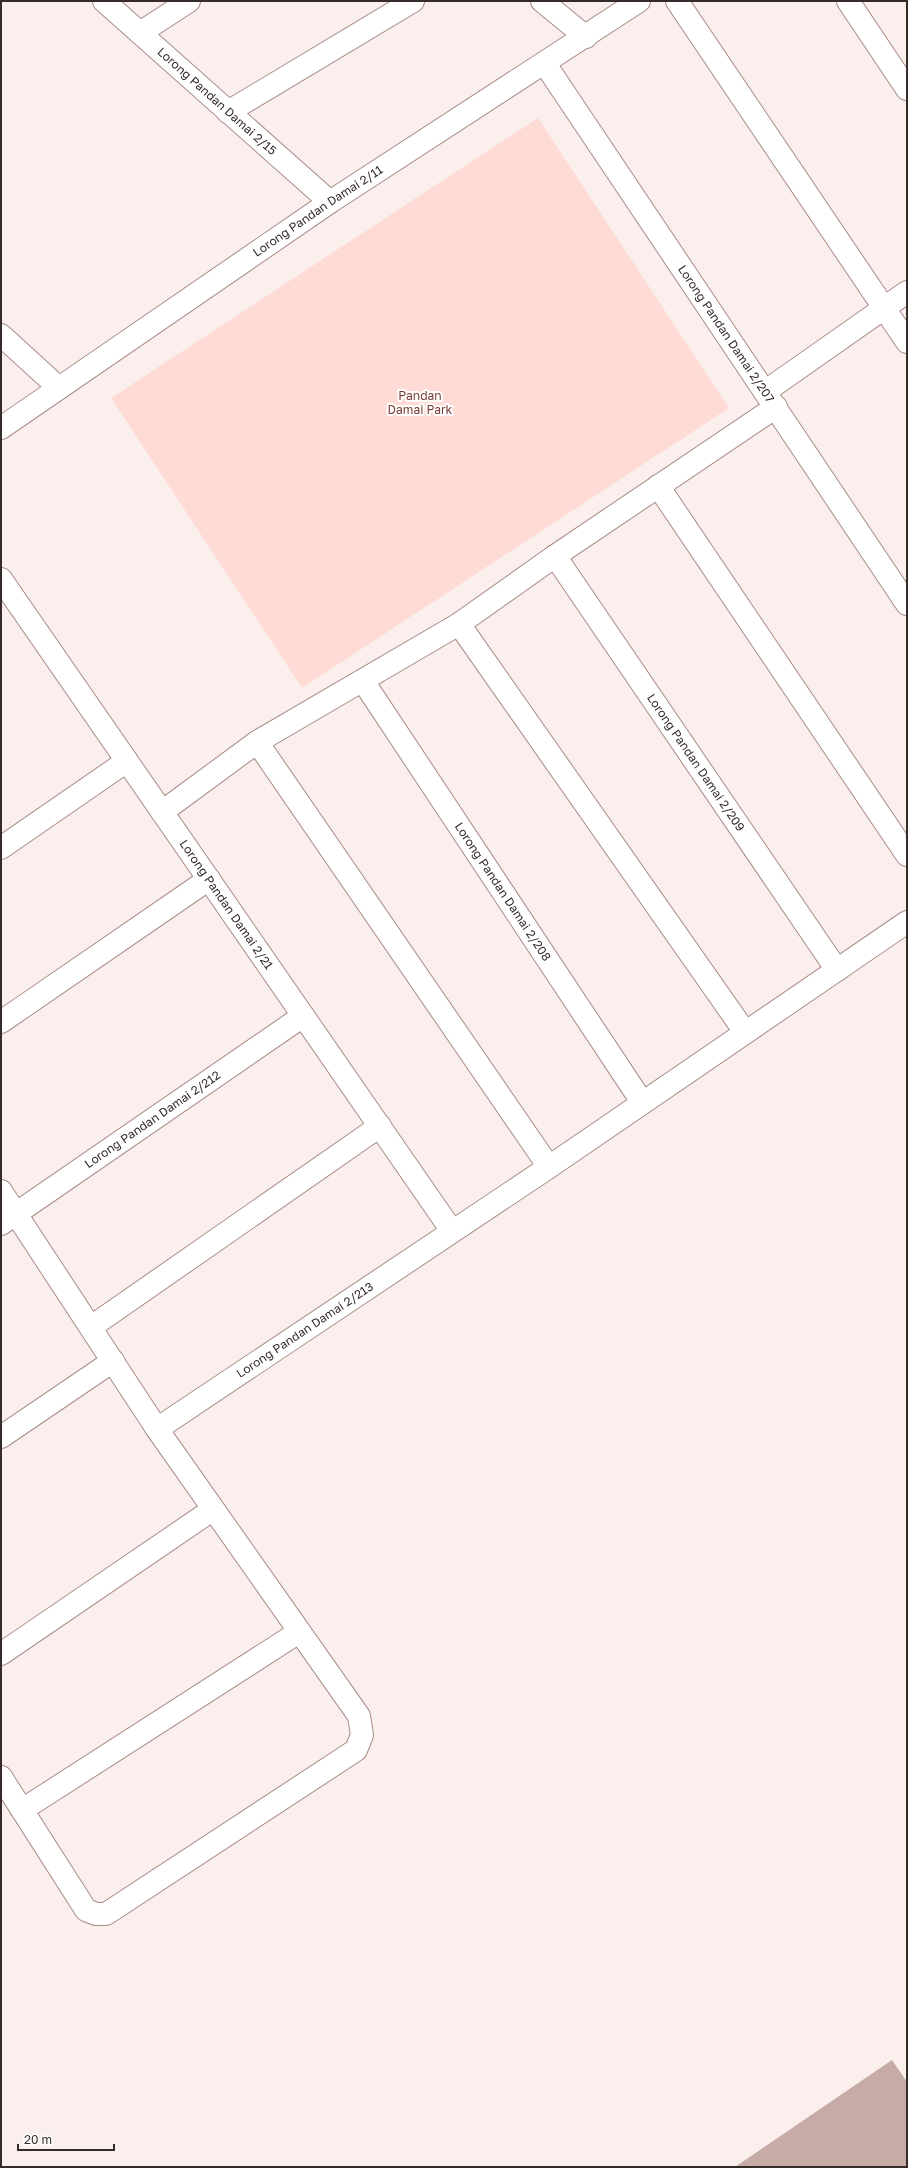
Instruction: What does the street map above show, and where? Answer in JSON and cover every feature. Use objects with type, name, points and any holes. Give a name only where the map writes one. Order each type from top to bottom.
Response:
[{"type":"street","name":"Lorong Pandan Damai 2/15","points":[[104,1],[330,202]]},
{"type":"street","points":[[140,33],[189,1]]},
{"type":"street","points":[[228,112],[413,1]]},
{"type":"street","points":[[542,1],[586,37]]},
{"type":"street","name":"Lorong Pandan Damai 2/11","points":[[1,428],[330,202],[546,64],[639,1]]},
{"type":"street","points":[[677,1],[907,342]]},
{"type":"street","points":[[848,1],[907,89]]},
{"type":"street","name":"Lorong Pandan Damai 2/207","points":[[546,64],[907,604]]},
{"type":"street","points":[[162,812],[257,742],[459,624],[658,486],[907,292]]},
{"type":"street","points":[[1,335],[59,388]]},
{"type":"street","points":[[658,486],[907,855]]},
{"type":"street","name":"Lorong Pandan Damai 2/209","points":[[555,556],[837,970]]},
{"type":"street","name":"Lorong Pandan Damai 2/21","points":[[1,579],[452,1231]]},
{"type":"street","points":[[459,624],[745,1032]]},
{"type":"street","name":"Lorong Pandan Damai 2/208","points":[[363,681],[642,1102]]},
{"type":"street","points":[[257,742],[549,1167]]},
{"type":"street","points":[[1,848],[127,761]]},
{"type":"street","points":[[1,1022],[209,879]]},
{"type":"street","name":"Lorong Pandan Damai 2/213","points":[[157,1429],[549,1167],[907,922]]},
{"type":"street","name":"Lorong Pandan Damai 2/212","points":[[9,1218],[303,1016]]},
{"type":"street","points":[[91,1327],[380,1126]]},
{"type":"street","points":[[1,1191],[9,1218],[91,1327],[157,1429],[212,1510],[359,1716],[362,1736],[356,1750],[106,1914],[96,1914],[86,1910],[1,1777]]},
{"type":"street","points":[[1,1437],[113,1361]]},
{"type":"street","points":[[1,1654],[212,1510]]},
{"type":"street","points":[[22,1810],[299,1632]]},
{"type":"green space","name":"Pandan Damai Park","points":[[538,118],[729,408],[302,688],[111,398]]},
{"type":"building","points":[[892,2060],[907,2082],[907,2167],[735,2167]]}]
